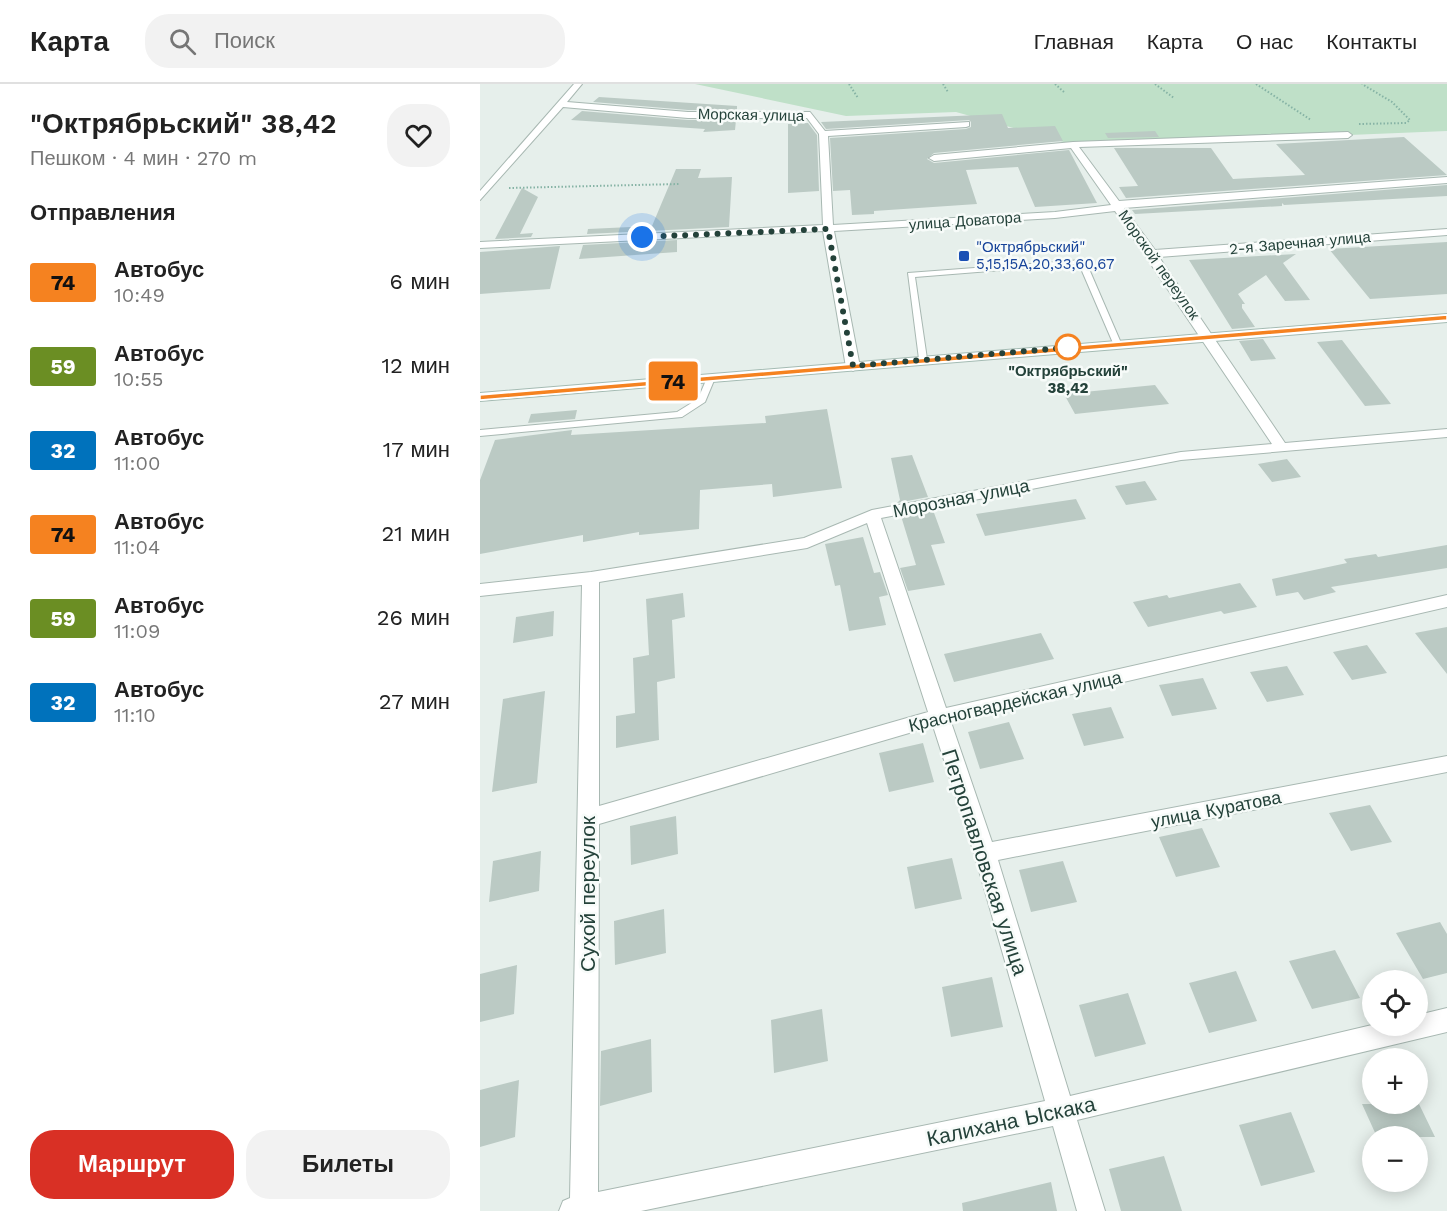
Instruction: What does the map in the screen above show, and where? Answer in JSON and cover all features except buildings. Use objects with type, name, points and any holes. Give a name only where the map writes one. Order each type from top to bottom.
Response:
[{"type":"street","points":[[480,197],[578,84]]},
{"type":"street","name":"Морская улица","points":[[561,104],[720,116],[810,115],[823,134],[966,124]]},
{"type":"street","points":[[823,134],[828,229],[853,366]]},
{"type":"street","points":[[934,158],[1073,145],[1348,135]]},
{"type":"street","name":"Морской переулок","points":[[1073,145],[1152,254],[1281,447]]},
{"type":"street","name":"улица Доватора","points":[[480,245],[828,229],[1043,216],[1119,207],[1122,202],[1447,180]]},
{"type":"street","name":"2-я Заречная улица","points":[[1152,254],[1447,232]]},
{"type":"street","points":[[480,397],[923,359],[1447,318]]},
{"type":"street","name":"Морозная улица","points":[[480,590],[591,578],[807,543],[872,515],[1181,456],[1447,433]]},
{"type":"street","name":"Петропавловская улица","points":[[872,515],[985,854],[1091,1211]]},
{"type":"street","name":"Сухой переулок","points":[[580,1210],[591,578]]},
{"type":"street","name":"Красногвардейская улица","points":[[587,818],[938,717],[1447,601]]},
{"type":"street","name":"улица Куратова","points":[[985,854],[1447,764]]},
{"type":"street","name":"Калихана Ыскака","points":[[580,1210],[1062,1111],[1447,1020]]},
{"type":"lane","points":[[923,359],[911,275],[1082,262],[1117,344]]},
{"type":"lane","points":[[480,434],[679,415],[702,400],[711,378]]},
{"type":"path","points":[[849,84],[858,98]]},
{"type":"path","points":[[943,84],[948,92]]},
{"type":"path","points":[[1055,84],[1064,92]]},
{"type":"path","points":[[1155,84],[1174,98]]},
{"type":"path","points":[[1256,84],[1315,123]]},
{"type":"path","points":[[1350,124],[1406,123],[1410,120],[1392,102],[1362,84]]},
{"type":"path","points":[[487,188],[679,184]]},
{"type":"green space","points":[[695,84],[1447,84],[1447,131],[1078,146],[956,112],[846,116]]},
{"type":"bus line","name":"74","points":[[480,397],[923,359],[1447,318]]},
{"type":"place","name":"\"Октрябрьский\" 5,15,15А,20,33,60,67","points":[[964,256]]},
{"type":"place","name":"\"Октрябрьский\" 38,42","points":[[1068,347]]},
{"type":"route","points":[[642,237],[828,229],[853,366],[1074,347],[1068,347]]}]
